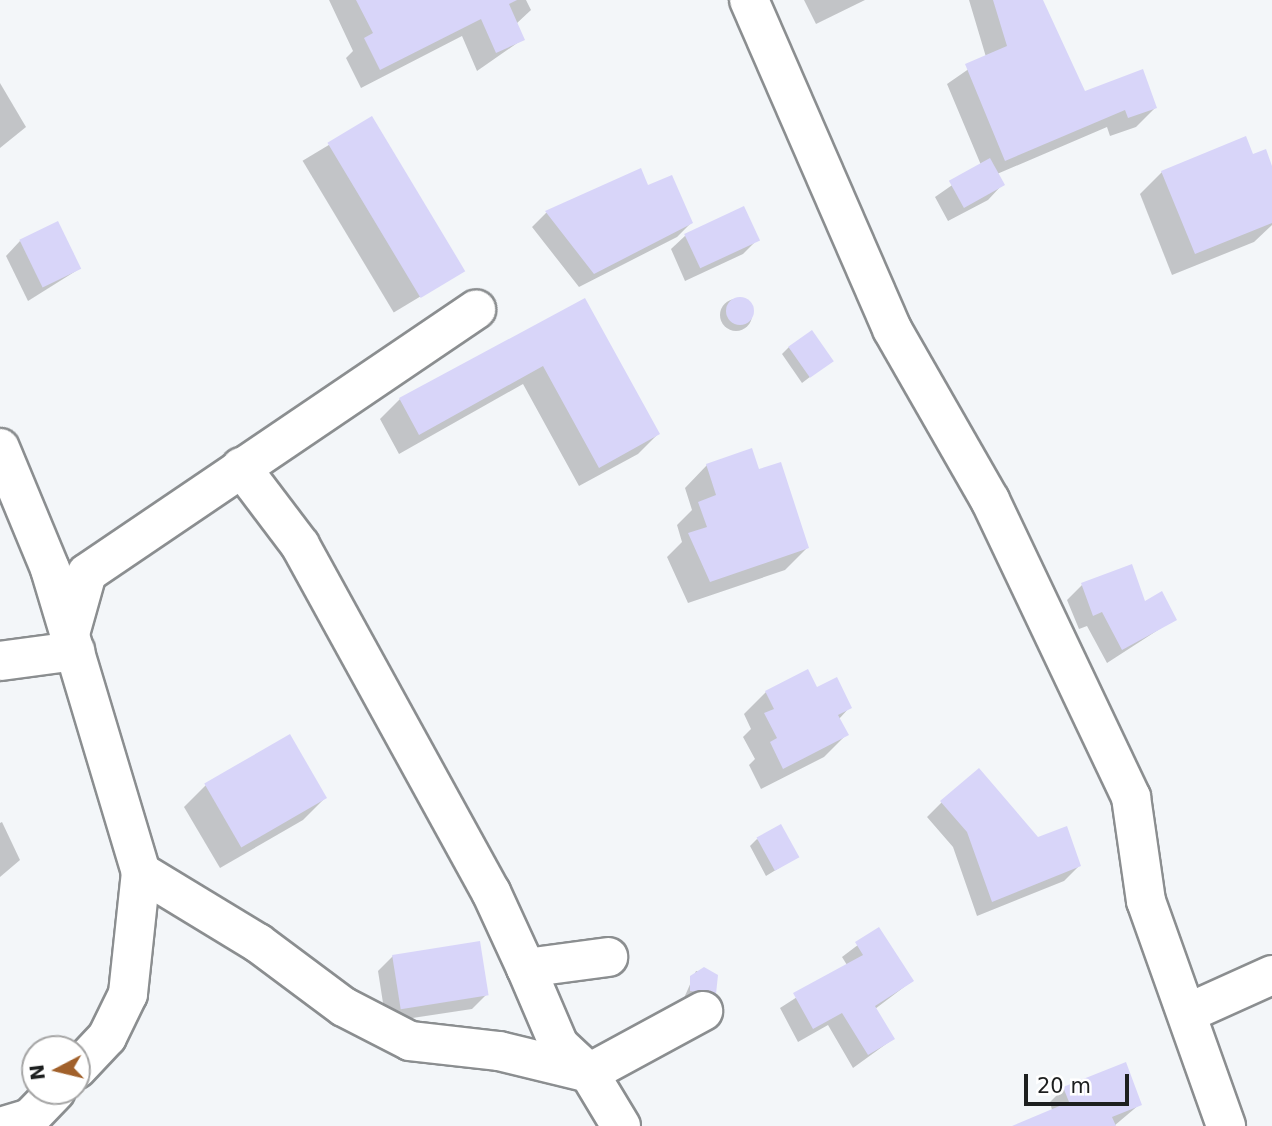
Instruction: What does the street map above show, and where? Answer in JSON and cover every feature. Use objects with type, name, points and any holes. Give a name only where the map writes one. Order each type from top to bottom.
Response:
[{"type":"street","points":[[749,0],[892,329],[990,500],[1131,797],[1146,901],[1190,1012],[1227,1126]]},
{"type":"street","points":[[72,642],[87,573],[476,310]]},
{"type":"street","points":[[0,448],[72,642],[141,872],[128,994],[107,1037],[91,1054]]},
{"type":"street","points":[[241,467],[300,545],[491,892],[559,1045],[589,1073],[621,1126]]},
{"type":"street","points":[[0,661],[72,642]]},
{"type":"street","points":[[141,872],[258,943],[344,1007],[410,1041],[499,1051],[589,1073],[703,1011]]},
{"type":"street","points":[[526,968],[608,957]]},
{"type":"street","points":[[1190,1012],[1272,975]]},
{"type":"street","points":[[4,1126],[30,1118],[43,1105]]},
{"type":"building","points":[[356,0],[517,0],[509,4],[525,40],[496,53],[481,19],[380,70],[364,38],[373,33]]},
{"type":"building","points":[[993,0],[1043,0],[1085,91],[1143,69],[1157,108],[1128,118],[1125,110],[1005,161],[965,64],[1007,46]]},
{"type":"building","points":[[372,116],[465,271],[421,298],[327,143]]},
{"type":"building","points":[[1246,136],[1253,154],[1266,149],[1272,166],[1272,223],[1195,254],[1161,171]]},
{"type":"building","points":[[990,158],[1005,185],[964,208],[949,181]]},
{"type":"building","points":[[641,168],[648,185],[672,175],[693,223],[594,274],[545,211]]},
{"type":"building","points":[[744,206],[760,240],[700,268],[684,234]]},
{"type":"building","points":[[58,221],[81,269],[43,287],[19,240]]},
{"type":"building","points":[[740,297],[750,301],[754,311],[750,321],[740,325],[730,321],[726,311],[730,301]]},
{"type":"building","points":[[585,298],[660,434],[599,468],[543,366],[419,435],[399,398]]},
{"type":"building","points":[[812,330],[834,361],[810,378],[788,347]]},
{"type":"building","points":[[752,448],[759,469],[781,462],[809,548],[710,582],[688,533],[707,527],[698,502],[716,495],[706,464]]},
{"type":"building","points":[[1132,564],[1145,601],[1162,591],[1177,620],[1122,650],[1102,612],[1093,616],[1081,583]]},
{"type":"building","points":[[808,669],[817,687],[837,677],[852,708],[838,715],[849,735],[783,769],[770,742],[777,738],[764,713],[774,709],[765,691]]},
{"type":"building","points":[[290,734],[327,798],[241,848],[204,784]]},
{"type":"building","points":[[979,768],[1038,837],[1067,826],[1081,866],[992,902],[967,832],[940,801]]},
{"type":"building","points":[[781,824],[799,857],[775,871],[757,838]]},
{"type":"building","points":[[879,927],[914,981],[875,1006],[895,1039],[868,1055],[842,1013],[813,1029],[793,993],[863,955],[855,942]]},
{"type":"building","points":[[480,941],[489,995],[401,1009],[392,955]]},
{"type":"building","points":[[704,967],[718,975],[716,994],[690,991],[690,976]]},
{"type":"building","points":[[1126,1062],[1142,1105],[1112,1117],[1116,1126],[1012,1126],[1069,1102],[1063,1087]]}]
